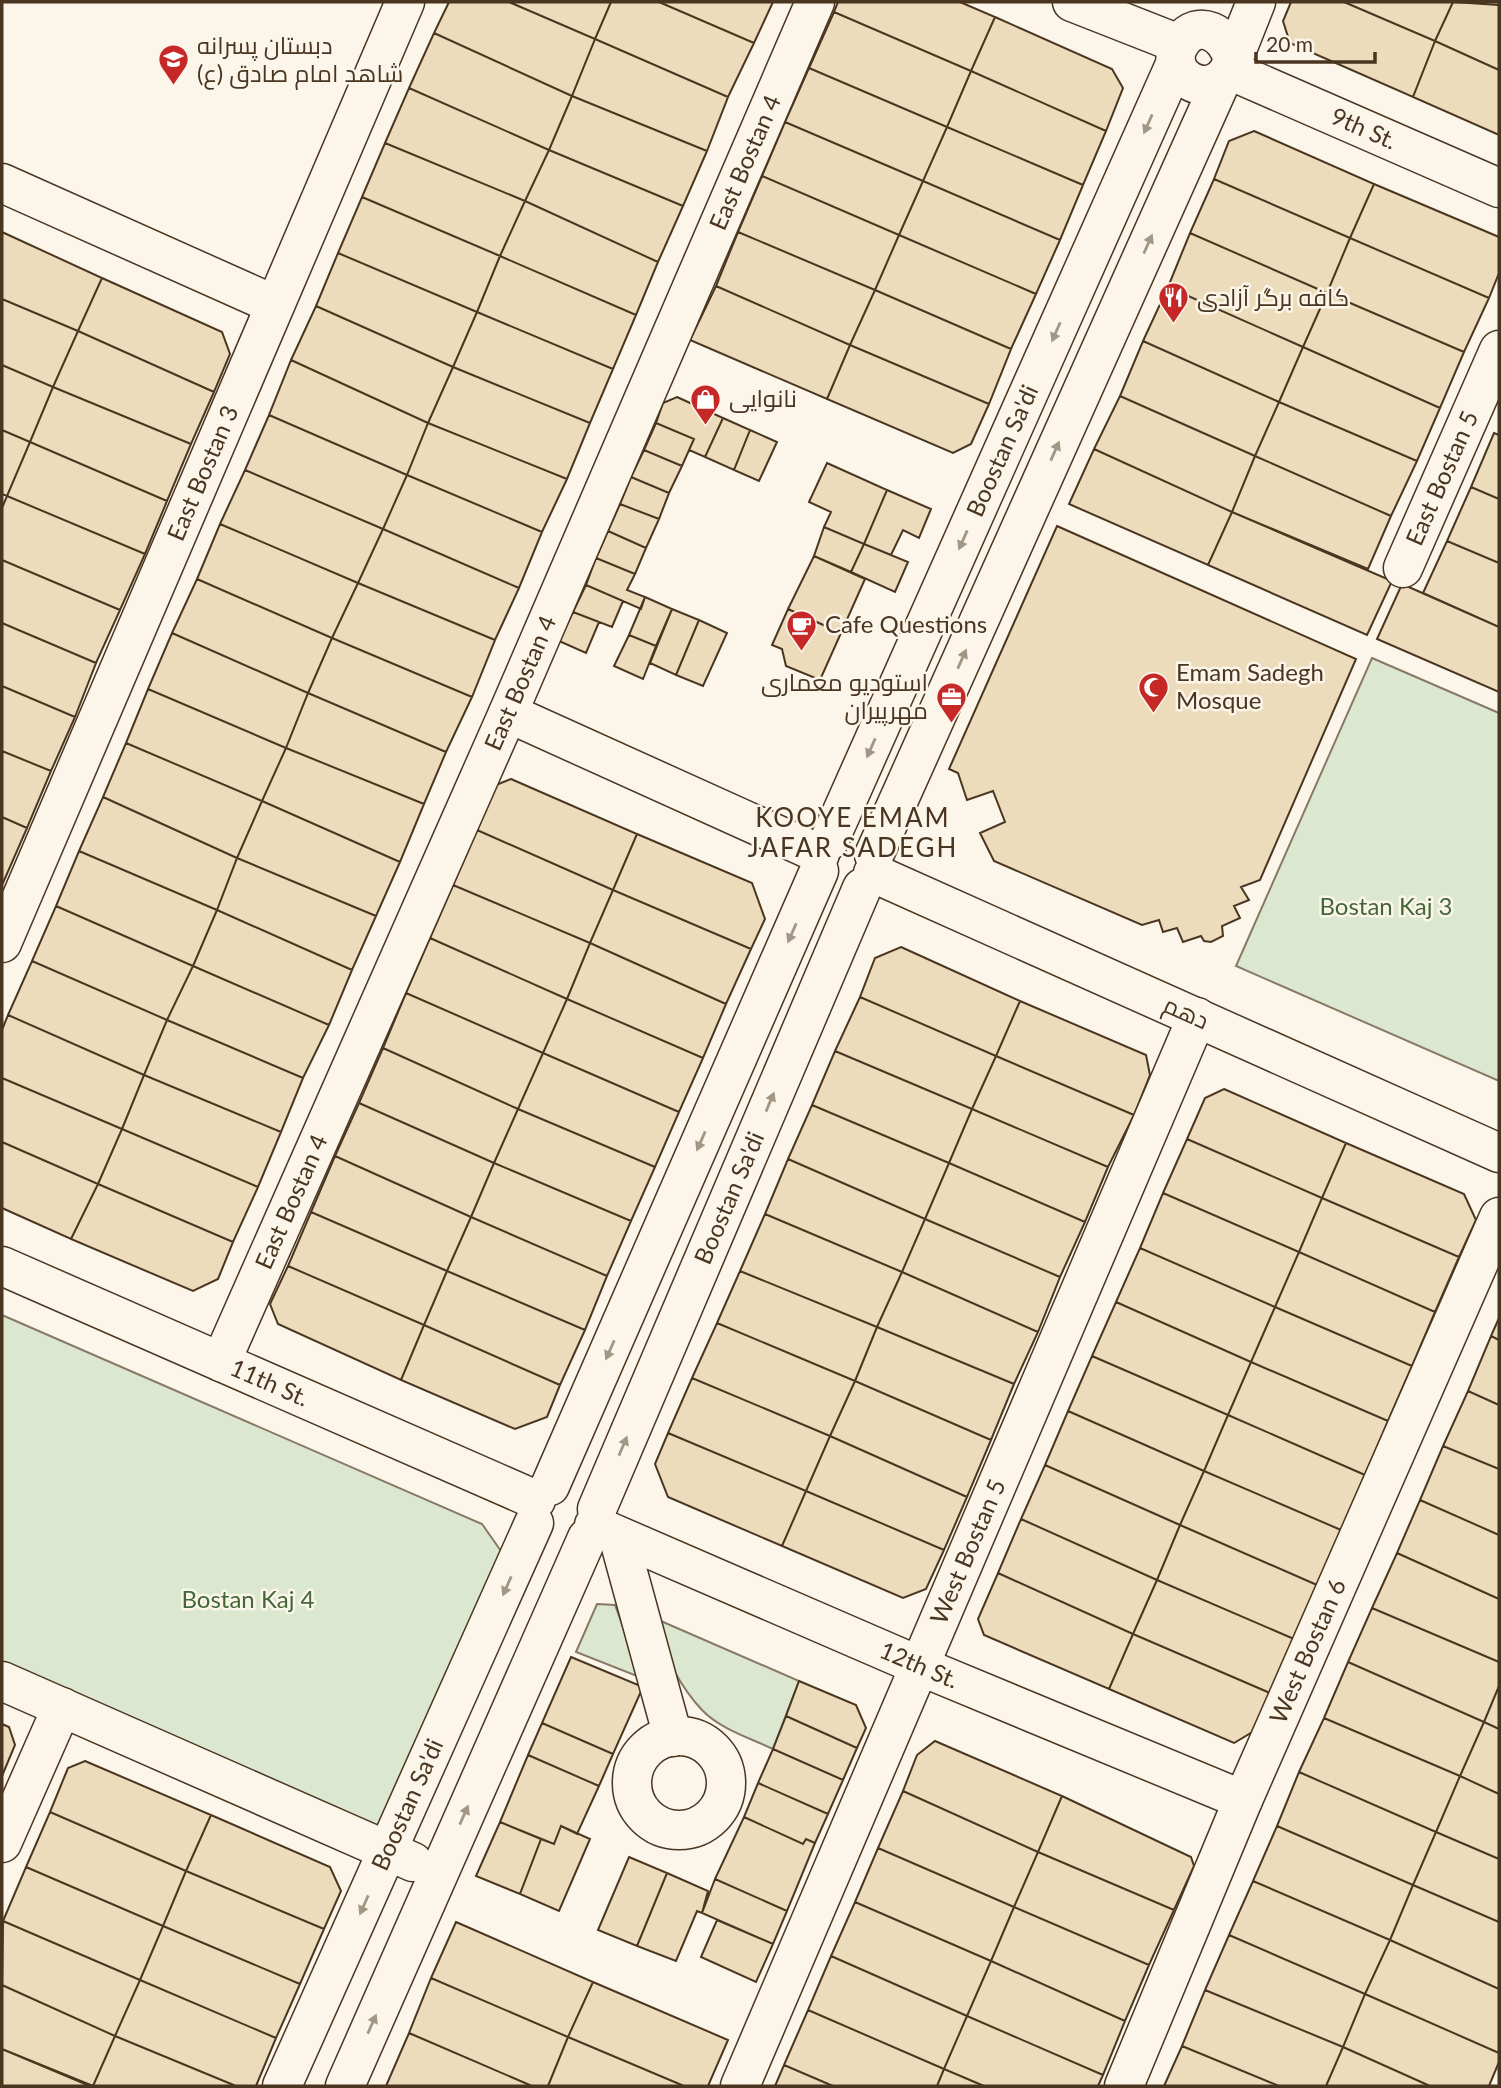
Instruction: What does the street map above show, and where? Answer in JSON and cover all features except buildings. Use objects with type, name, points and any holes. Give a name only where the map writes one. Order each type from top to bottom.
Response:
[{"type":"street","name":"East Bostan 3","points":[[2,943],[405,2]]},
{"type":"street","name":"East Bostan 4","points":[[221,1362],[508,713],[815,2]]},
{"type":"street","points":[[1072,2],[1188,35],[1211,30],[1226,40],[1228,69]]},
{"type":"street","name":"Boostan Sa'di","points":[[345,2086],[439,1872],[599,1527],[870,872],[1256,2]]},
{"type":"street","name":"Boostan Sa'di","points":[[282,2086],[388,1853],[823,855],[1188,35]]},
{"type":"street","name":"9th St.","points":[[1228,69],[1499,188]]},
{"type":"street","points":[[2,183],[275,305]]},
{"type":"street","name":"East Bostan 5","points":[[1403,568],[1499,350]]},
{"type":"street","points":[[508,713],[823,855]]},
{"type":"street","points":[[846,835],[855,836],[870,847],[870,872],[845,892],[836,890],[822,878],[823,855],[846,835]]},
{"type":"street","name":"دهم","points":[[870,872],[1499,1153]]},
{"type":"street","name":"West Bostan 5","points":[[740,2086],[922,1667],[1197,1017]]},
{"type":"street","name":"West Bostan 6","points":[[1124,2086],[1243,1800],[1499,1217]]},
{"type":"street","name":"11th St.","points":[[2,1266],[540,1503]]},
{"type":"street","points":[[599,1527],[568,1546],[547,1541],[540,1503],[559,1483],[579,1485],[588,1491],[673,1737]]},
{"type":"street","name":"12th St.","points":[[599,1527],[922,1667],[1243,1800]]},
{"type":"street","points":[[2,1681],[388,1853],[439,1872]]},
{"type":"street","points":[[2,1843],[62,1707]]},
{"type":"green space","name":"Bostan Kaj 3","points":[[1372,658],[1499,713],[1499,1081],[1236,966]]},
{"type":"green space","name":"Bostan Kaj 4","points":[[2,1315],[482,1524],[501,1551],[383,1827],[353,1823],[2,1670]]},
{"type":"green space","points":[[597,1604],[615,1605],[642,1678],[576,1652]]},
{"type":"green space","points":[[647,1615],[799,1681],[773,1749],[726,1728],[702,1710],[678,1677]]},
{"type":"place","name":"دبستان پسرانه شاهد امام صادق (ع)","points":[[174,87]]},
{"type":"place","name":"کافه برگر آزادی","points":[[1174,325]]},
{"type":"place","name":"نانوایی","points":[[706,426]]},
{"type":"place","name":"Cafe Questions","points":[[802,652]]},
{"type":"place","name":"Emam Sadegh Mosque","points":[[1153,714]]},
{"type":"place","name":"استودیو معماری مهرپیران","points":[[951,724]]},
{"type":"district","name":"KOOYE EMAM JAFAR SADEGH","points":[[853,833]]}]
